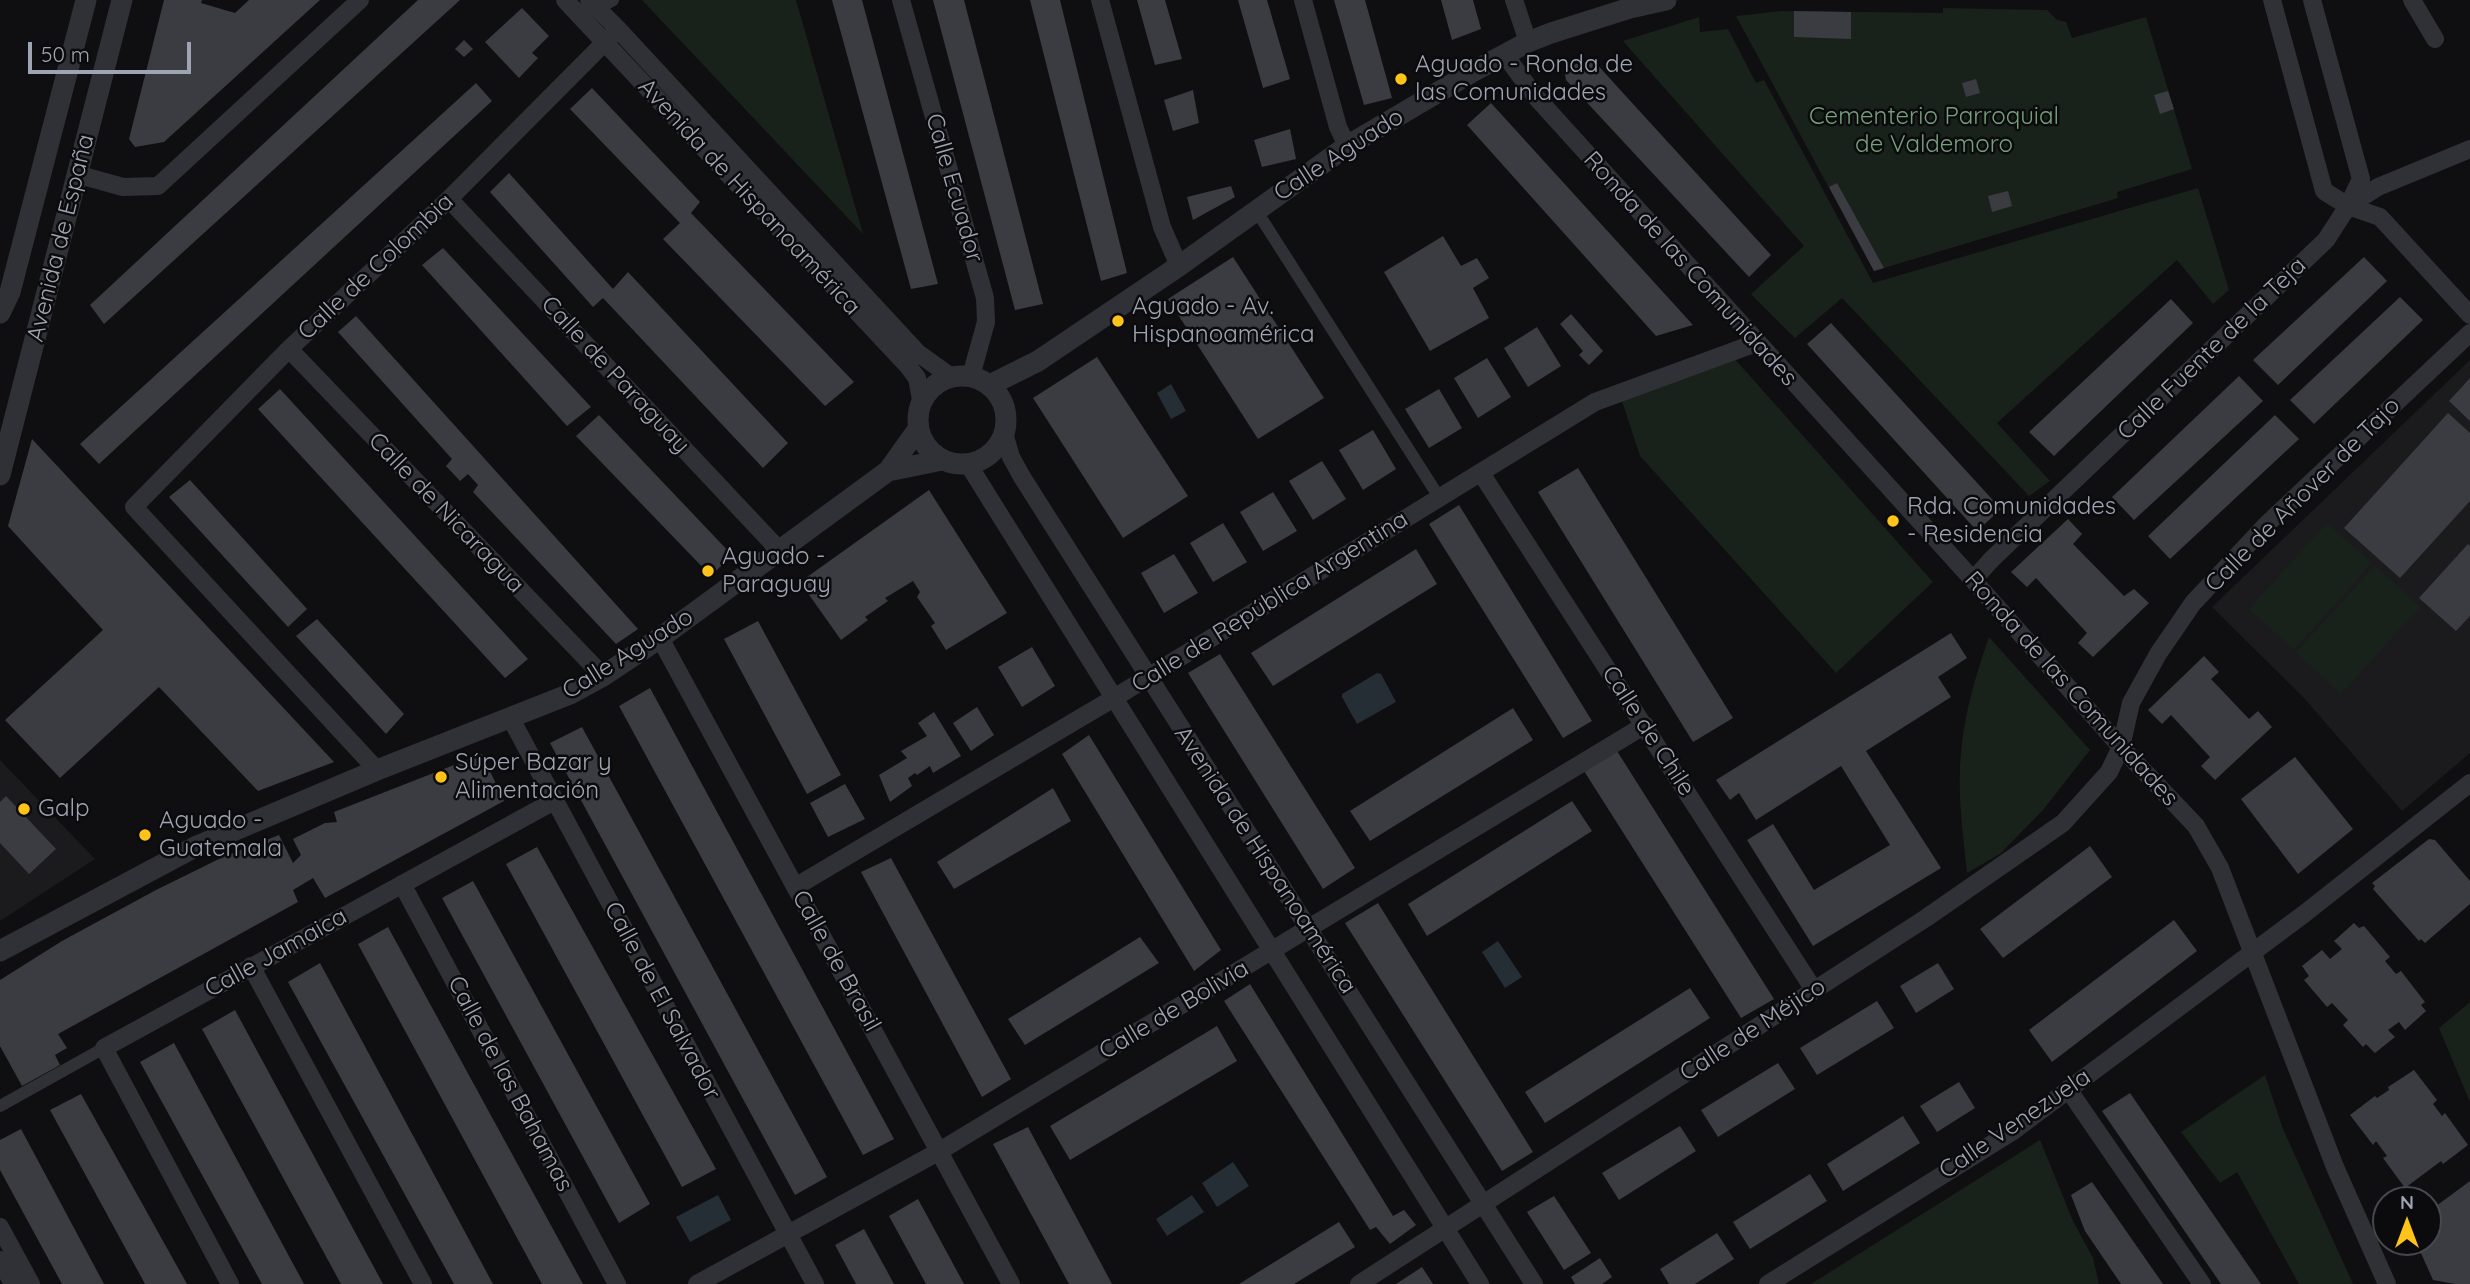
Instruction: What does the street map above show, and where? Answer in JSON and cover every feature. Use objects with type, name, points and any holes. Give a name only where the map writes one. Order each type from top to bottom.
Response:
[{"type":"street","name":"Avenida de España","points":[[0,313],[10,292],[86,0]]},
{"type":"street","name":"Avenida de España","points":[[0,475],[122,0]]},
{"type":"street","points":[[76,174],[123,187],[158,186],[360,0]]},
{"type":"street","name":"Avenida de Hispanoamérica","points":[[565,0],[908,366],[917,378],[921,400]]},
{"type":"street","name":"Calle Ecuador","points":[[901,0],[985,298],[986,322],[981,380]]},
{"type":"street","points":[[1100,0],[1162,227],[1179,266]]},
{"type":"street","points":[[1303,0],[1338,127],[1348,146]]},
{"type":"street","points":[[1514,0],[1528,42]]},
{"type":"street","name":"Calle Aguado","points":[[981,380],[1038,361],[1179,266],[1348,146],[1528,42],[1630,8],[1666,0]]},
{"type":"street","points":[[2272,0],[2324,191],[2348,206],[2380,217],[2470,314]]},
{"type":"street","points":[[2312,0],[2361,180],[2348,206]]},
{"type":"street","points":[[2412,0],[2434,39]]},
{"type":"street","name":"Avenida de Hispanoamérica","points":[[600,3],[618,29],[919,353],[950,376]]},
{"type":"street","name":"Calle de Colombia","points":[[377,770],[134,507],[289,349],[449,199],[618,29]]},
{"type":"street","name":"Ronda de las Comunidades","points":[[1505,55],[1535,96],[1756,343],[1973,580],[2121,747],[2196,826],[2220,868],[2334,1167],[2387,1284]]},
{"type":"street","name":"Calle Fuente de la Teja","points":[[1973,580],[2326,240],[2348,206],[2378,187],[2470,149]]},
{"type":"street","name":"Calle de Paraguay","points":[[449,199],[780,551]]},
{"type":"street","points":[[1256,210],[1438,498]]},
{"type":"street","name":"Calle de Añover de Tajo","points":[[2121,747],[2131,704],[2158,654],[2193,603],[2268,523],[2470,333]]},
{"type":"street","name":"Calle de República Argentina","points":[[795,887],[1149,678],[1595,402],[1756,343]]},
{"type":"street","name":"Calle de Nicaragua","points":[[289,349],[603,676]]},
{"type":"street","name":"Calle Aguado","points":[[1005,410],[1038,361]]},
{"type":"street","points":[[950,376],[981,380],[1000,396],[1005,410],[1004,433],[999,444],[979,461],[954,464],[942,460],[922,442],[917,414],[921,400],[928,389],[950,376]]},
{"type":"street","name":"Calle Aguado","points":[[0,951],[195,847],[377,770],[570,694],[603,676],[660,638],[888,471],[918,429]]},
{"type":"street","name":"Avenida de Hispanoamérica","points":[[1004,433],[1011,457],[1022,477],[1534,1284]]},
{"type":"street","name":"Calle Aguado","points":[[888,471],[942,460]]},
{"type":"street","name":"Avenida de Hispanoamérica","points":[[968,464],[1480,1284]]},
{"type":"street","name":"Calle de Chile","points":[[1481,473],[1814,990]]},
{"type":"street","name":"Calle de Brasil","points":[[660,638],[1011,1284]]},
{"type":"street","name":"Calle de El Salvador","points":[[510,717],[815,1284]]},
{"type":"street","name":"Calle de Bolivia","points":[[697,1284],[938,1152],[1645,725]]},
{"type":"street","name":"Calle de Méjico","points":[[1359,1284],[1926,918],[2063,823],[2109,772],[2121,747]]},
{"type":"street","name":"Calle Venezuela","points":[[1768,1284],[2013,1130],[2254,952],[2470,783]]},
{"type":"street","name":"Calle Jamaica","points":[[0,1107],[554,801]]},
{"type":"street","name":"Calle de las Bahamas","points":[[402,884],[617,1284]]},
{"type":"street","points":[[251,966],[424,1284]]},
{"type":"street","points":[[104,1048],[230,1284]]},
{"type":"street","points":[[2068,1090],[2202,1284]]},
{"type":"street","points":[[0,1227],[31,1284]]},
{"type":"street","points":[[0,1260],[13,1284]]},
{"type":"shaded area","points":[[2470,360],[2470,753],[2402,811],[2304,698],[2212,607]]},
{"type":"shaded area","points":[[1171,384],[1186,411],[1171,419],[1157,393]]},
{"type":"shaded area","points":[[1377,673],[1381,674],[1396,702],[1357,724],[1342,694]]},
{"type":"shaded area","name":"Galp","points":[[0,760],[95,859],[0,921]]},
{"type":"shaded area","points":[[1498,941],[1522,977],[1505,988],[1482,952]]},
{"type":"shaded area","points":[[1233,1162],[1249,1186],[1217,1207],[1202,1183]]},
{"type":"shaded area","points":[[718,1195],[731,1220],[690,1242],[676,1217]]},
{"type":"shaded area","points":[[1192,1195],[1204,1212],[1167,1236],[1156,1219]]},
{"type":"green space","points":[[642,0],[796,0],[863,234]]},
{"type":"green space","name":"Cementerio Parroquial de Valdemoro","points":[[1943,8],[2047,10],[2057,20],[2066,22],[2072,38],[2146,17],[2192,169],[2117,192],[2118,198],[1874,271],[1736,16],[1781,11],[1943,13]]},
{"type":"green space","points":[[1699,17],[1700,32],[1728,29],[1756,83],[1764,80],[1873,283],[2198,188],[2229,290],[2213,304],[2177,260],[1997,423],[2050,481],[2029,496],[1842,298],[1795,338],[1751,294],[1804,246],[1623,41]]},
{"type":"green space","points":[[1734,358],[1933,582],[1836,673],[1640,456],[1621,398]]},
{"type":"green space","points":[[2327,523],[2372,563],[2294,650],[2249,609]]},
{"type":"green space","points":[[2375,566],[2420,607],[2341,694],[2296,652]]},
{"type":"green space","points":[[1989,637],[2090,750],[2043,810],[2000,854],[1967,873],[1960,798],[1961,753],[1971,694]]},
{"type":"green space","points":[[2470,1002],[2470,1102],[2439,1028]]},
{"type":"green space","points":[[2265,1075],[2283,1129],[2353,1284],[2299,1284],[2237,1172],[2220,1183],[2181,1132]]},
{"type":"green space","points":[[2040,1140],[2073,1221],[2093,1258],[2099,1284],[1811,1284]]},
{"type":"building","points":[[164,0],[202,0],[201,3],[235,13],[249,0],[320,0],[164,142],[135,147],[129,139]]},
{"type":"building","points":[[418,0],[460,0],[104,324],[90,305]]},
{"type":"building","points":[[832,0],[862,0],[938,284],[911,289]]},
{"type":"building","points":[[933,0],[964,0],[1043,304],[1015,310]]},
{"type":"building","points":[[1030,0],[1060,0],[1127,273],[1101,281]]},
{"type":"building","points":[[1137,0],[1165,0],[1182,59],[1155,65]]},
{"type":"building","points":[[1238,0],[1267,0],[1290,79],[1263,88]]},
{"type":"building","points":[[1334,0],[1365,0],[1392,98],[1364,105]]},
{"type":"building","points":[[1441,0],[1473,0],[1481,29],[1452,40]]},
{"type":"building","points":[[522,8],[549,36],[532,53],[538,58],[519,78],[485,42]]},
{"type":"building","points":[[1794,11],[1851,12],[1851,39],[1794,37]]},
{"type":"building","points":[[464,40],[473,49],[464,57],[455,49]]},
{"type":"building","points":[[1592,59],[1771,255],[1749,277],[1566,80],[1564,68]]},
{"type":"building","points":[[1976,79],[1980,93],[1966,97],[1962,83]]},
{"type":"building","points":[[476,83],[492,101],[99,464],[80,444]]},
{"type":"building","points":[[592,88],[700,202],[691,213],[854,382],[825,406],[663,239],[680,223],[570,109]]},
{"type":"building","points":[[1193,90],[1199,123],[1173,131],[1164,100]]},
{"type":"building","points":[[2168,91],[2174,109],[2160,114],[2154,95]]},
{"type":"building","points":[[1491,103],[1693,325],[1656,336],[1467,125]]},
{"type":"building","points":[[1290,129],[1296,159],[1262,167],[1254,140]]},
{"type":"building","points":[[509,173],[613,289],[628,272],[788,443],[763,468],[603,298],[593,307],[490,192]]},
{"type":"building","points":[[1837,183],[1884,268],[1874,271],[1829,187]]},
{"type":"building","points":[[1231,186],[1235,197],[1193,220],[1187,197]]},
{"type":"building","points":[[2008,191],[2012,206],[1992,212],[1988,196]]},
{"type":"building","points":[[1443,236],[1461,266],[1477,258],[1489,278],[1473,288],[1489,318],[1430,351],[1384,272]]},
{"type":"building","points":[[443,248],[591,407],[567,426],[422,265]]},
{"type":"building","points":[[1233,257],[1324,398],[1258,439],[1168,299]]},
{"type":"building","points":[[2364,257],[2387,281],[2278,385],[2253,360]]},
{"type":"building","points":[[2400,297],[2423,320],[2314,424],[2290,400]]},
{"type":"building","points":[[2171,299],[2193,323],[2054,456],[2029,432]]},
{"type":"building","points":[[1571,314],[1603,351],[1589,365],[1579,355],[1583,351],[1560,324]]},
{"type":"building","points":[[356,316],[638,629],[616,644],[473,492],[478,485],[468,474],[460,481],[446,466],[452,459],[338,332]]},
{"type":"building","points":[[1831,323],[2001,509],[1977,531],[1807,344]]},
{"type":"building","points":[[1537,327],[1561,366],[1528,387],[1504,348]]},
{"type":"building","points":[[1097,357],[1188,496],[1123,538],[1033,398]]},
{"type":"building","points":[[1487,358],[1511,397],[1478,418],[1454,378]]},
{"type":"building","points":[[2239,376],[2263,401],[2134,520],[2112,497]]},
{"type":"building","points":[[2470,378],[2470,421],[2449,401]]},
{"type":"building","points":[[280,389],[528,659],[505,678],[258,409]]},
{"type":"building","points":[[1439,389],[1462,428],[1429,448],[1405,409]]},
{"type":"building","points":[[2448,413],[2470,433],[2470,501],[2400,578],[2344,528]]},
{"type":"building","points":[[599,415],[732,555],[711,576],[576,436]]},
{"type":"building","points":[[2275,415],[2299,439],[2170,559],[2148,536]]},
{"type":"building","points":[[1373,430],[1396,469],[1363,490],[1339,450]]},
{"type":"building","points":[[32,439],[334,762],[258,791],[159,687],[60,778],[5,720],[103,630],[8,526]]},
{"type":"building","points":[[1322,461],[1346,499],[1313,520],[1289,481]]},
{"type":"building","points":[[1578,468],[1733,718],[1693,742],[1538,492]]},
{"type":"building","points":[[190,480],[307,609],[288,627],[169,497]]},
{"type":"building","points":[[929,490],[1007,613],[946,650],[931,626],[935,623],[917,597],[920,592],[913,581],[885,598],[888,601],[865,617],[868,620],[841,640],[800,582]]},
{"type":"building","points":[[1273,492],[1297,531],[1263,551],[1240,512]]},
{"type":"building","points":[[1459,505],[1592,721],[1563,738],[1429,524]]},
{"type":"building","points":[[2068,519],[2082,534],[2073,544],[2124,596],[2134,589],[2149,603],[2093,657],[2078,643],[2087,633],[2036,578],[2027,587],[2011,572]]},
{"type":"building","points":[[1223,523],[1247,562],[1213,582],[1190,543]]},
{"type":"building","points":[[2468,544],[2470,616],[2456,631],[2419,598]]},
{"type":"building","points":[[1416,549],[1437,584],[1273,686],[1251,653]]},
{"type":"building","points":[[1174,554],[1198,593],[1164,613],[1141,573]]},
{"type":"building","points":[[317,619],[404,714],[386,734],[296,636]]},
{"type":"building","points":[[758,621],[841,775],[807,794],[724,639]]},
{"type":"building","points":[[1951,633],[1967,658],[1938,677],[1951,697],[1866,751],[1941,868],[1813,946],[1747,840],[1773,824],[1814,890],[1890,845],[1841,766],[1756,820],[1739,793],[1730,800],[1716,780]]},
{"type":"building","points":[[1032,647],[1055,686],[1022,707],[998,667]]},
{"type":"building","points":[[1220,654],[1355,868],[1323,889],[1188,673]]},
{"type":"building","points":[[2204,656],[2219,672],[2211,679],[2249,719],[2258,711],[2272,727],[2215,780],[2201,766],[2210,757],[2171,715],[2162,724],[2148,710]]},
{"type":"building","points":[[650,688],[894,1139],[863,1155],[619,706]]},
{"type":"building","points":[[977,707],[994,735],[971,751],[953,723]]},
{"type":"building","points":[[1513,708],[1533,740],[1370,841],[1350,811]]},
{"type":"building","points":[[934,712],[961,756],[933,773],[930,766],[917,775],[915,773],[908,778],[912,786],[890,802],[879,775],[907,758],[901,751],[927,736],[918,723]]},
{"type":"building","points":[[582,727],[827,1177],[795,1195],[550,743]]},
{"type":"building","points":[[1089,735],[1221,950],[1194,971],[1062,754]]},
{"type":"building","points":[[1617,751],[1774,999],[1741,1018],[1584,771]]},
{"type":"building","points":[[482,754],[504,801],[325,898],[313,878],[293,890],[298,902],[58,1034],[67,1048],[55,1055],[60,1065],[22,1086],[0,1046],[0,980],[62,941],[223,857],[279,835],[293,863],[301,855],[293,839],[325,823],[337,822],[334,812]]},
{"type":"building","points":[[2295,757],[2353,829],[2298,874],[2241,799]]},
{"type":"building","points":[[845,784],[865,819],[828,837],[810,803]]},
{"type":"building","points":[[1053,788],[1071,821],[954,889],[937,862]]},
{"type":"building","points":[[6,796],[56,849],[29,874],[0,843],[0,802]]},
{"type":"building","points":[[1572,801],[1592,831],[1427,936],[1408,904]]},
{"type":"building","points":[[2429,839],[2435,840],[2470,881],[2470,904],[2425,943],[2421,939],[2419,941],[2373,889],[2375,886],[2372,883]]},
{"type":"building","points":[[2090,846],[2112,877],[2003,958],[1980,929]]},
{"type":"building","points":[[537,847],[716,1169],[682,1187],[506,864]]},
{"type":"building","points":[[891,858],[1011,1079],[982,1097],[861,872]]},
{"type":"building","points":[[473,881],[650,1204],[619,1223],[442,898]]},
{"type":"building","points":[[1378,903],[1533,1152],[1502,1171],[1345,923]]},
{"type":"building","points":[[2174,920],[2197,951],[2052,1062],[2029,1030]]},
{"type":"building","points":[[2354,923],[2359,928],[2364,926],[2390,957],[2385,961],[2396,974],[2401,971],[2425,1002],[2421,1005],[2426,1011],[2405,1030],[2399,1022],[2388,1030],[2395,1037],[2375,1053],[2366,1044],[2363,1047],[2343,1025],[2348,1020],[2332,1003],[2327,1007],[2304,980],[2309,976],[2302,966],[2322,950],[2330,959],[2342,949],[2334,941]]},
{"type":"building","points":[[388,927],[583,1284],[542,1284],[358,944]]},
{"type":"building","points":[[1140,937],[1159,963],[1025,1045],[1008,1019]]},
{"type":"building","points":[[320,963],[493,1284],[454,1284],[288,982]]},
{"type":"building","points":[[1938,963],[1954,989],[1916,1013],[1900,986]]},
{"type":"building","points":[[1250,984],[1393,1216],[1404,1210],[1416,1225],[1390,1244],[1376,1227],[1370,1230],[1224,1001]]},
{"type":"building","points":[[1690,988],[1710,1018],[1545,1123],[1525,1092]]},
{"type":"building","points":[[1877,1001],[1894,1028],[1817,1075],[1800,1048]]},
{"type":"building","points":[[235,1010],[383,1284],[341,1284],[202,1029]]},
{"type":"building","points":[[1217,1026],[1237,1061],[1070,1160],[1050,1126]]},
{"type":"building","points":[[174,1043],[304,1284],[262,1284],[140,1062]]},
{"type":"building","points":[[1778,1063],[1795,1089],[1718,1137],[1701,1110]]},
{"type":"building","points":[[2414,1070],[2437,1100],[2433,1104],[2442,1116],[2445,1113],[2468,1145],[2408,1186],[2404,1186],[2383,1158],[2387,1156],[2376,1141],[2373,1145],[2350,1115],[2375,1096],[2377,1098],[2389,1090],[2388,1087]]},
{"type":"building","points":[[1959,1082],[1975,1108],[1937,1132],[1920,1106]]},
{"type":"building","points":[[2130,1093],[2261,1284],[2221,1284],[2102,1111]]},
{"type":"building","points":[[81,1094],[187,1284],[145,1284],[50,1110]]},
{"type":"building","points":[[1903,1116],[1920,1143],[1843,1191],[1827,1164]]},
{"type":"building","points":[[1680,1126],[1696,1151],[1619,1200],[1602,1173]]},
{"type":"building","points":[[1028,1127],[1112,1284],[1069,1284],[993,1144]]},
{"type":"building","points":[[21,1129],[104,1284],[62,1284],[0,1170],[0,1140]]},
{"type":"building","points":[[1810,1174],[1827,1201],[1750,1249],[1733,1222]]},
{"type":"building","points":[[2470,1181],[2470,1284],[2433,1280],[2422,1256],[2442,1256],[2442,1202]]},
{"type":"building","points":[[2092,1182],[2163,1284],[2121,1284],[2085,1231],[2071,1195]]},
{"type":"building","points":[[1554,1196],[1591,1253],[1564,1270],[1527,1212]]},
{"type":"building","points":[[918,1199],[964,1284],[926,1284],[889,1216]]},
{"type":"building","points":[[1339,1222],[1355,1247],[1294,1284],[1239,1284]]},
{"type":"building","points":[[864,1229],[894,1284],[856,1284],[835,1245]]},
{"type":"building","points":[[1717,1233],[1734,1259],[1695,1284],[1669,1284],[1660,1269]]},
{"type":"building","points":[[1600,1258],[1612,1277],[1602,1284],[1575,1284],[1571,1277]]},
{"type":"building","points":[[1422,1267],[1433,1284],[1396,1284]]},
{"type":"place","name":"Aguado - Ronda de las Comunidades","points":[[1401,79]]},
{"type":"place","name":"Aguado - Av. Hispanoamérica","points":[[1118,321]]},
{"type":"place","name":"Rda. Comunidades - Residencia","points":[[1893,521]]},
{"type":"place","name":"Aguado - Paraguay","points":[[708,571]]},
{"type":"place","name":"Súper Bazar y Alimentación","points":[[441,777]]},
{"type":"place","name":"Galp","points":[[24,809]]},
{"type":"place","name":"Aguado - Guatemala","points":[[145,835]]}]
